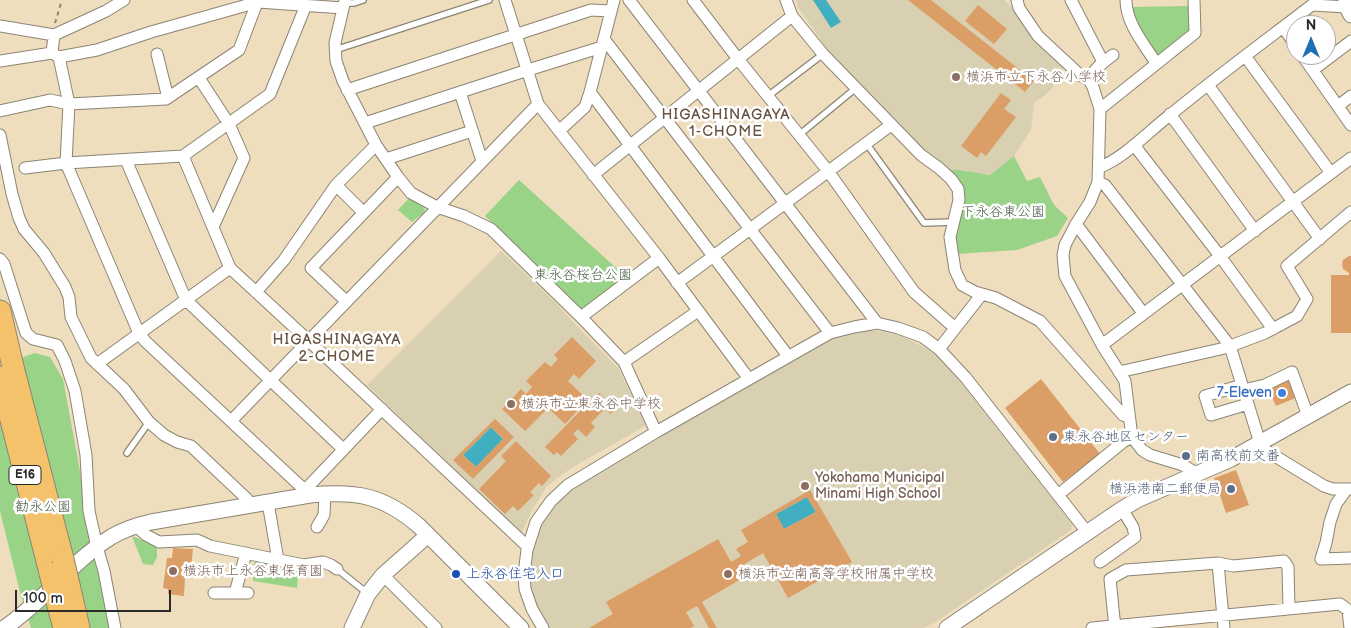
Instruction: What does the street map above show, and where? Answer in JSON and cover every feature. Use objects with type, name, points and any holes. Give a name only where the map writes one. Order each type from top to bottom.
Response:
[{"type":"highway","name":"E16","points":[[0,311],[7,374],[62,592],[64,628]]},
{"type":"highway","name":"E16","points":[[62,592],[79,628]]},
{"type":"street","points":[[0,26],[54,29],[106,11],[124,0]]},
{"type":"street","points":[[505,0],[538,104],[659,258],[749,379]]},
{"type":"street","points":[[629,0],[877,323]]},
{"type":"street","points":[[693,0],[828,172],[914,292],[955,328]]},
{"type":"street","points":[[786,0],[792,16],[823,54],[921,155],[952,179],[958,189],[959,200],[950,237],[955,270],[962,285],[975,292],[996,298],[1040,321],[1123,416],[1129,417]]},
{"type":"street","points":[[1017,0],[1019,8],[1038,36],[1080,75],[1088,80],[1093,87],[1100,109],[1100,167],[1098,182],[1095,194],[1065,245],[1063,260],[1065,276],[1102,345],[1125,381],[1132,437],[1142,450],[1150,455],[1183,464],[1197,474]]},
{"type":"street","points":[[1070,0],[1108,58],[1092,73],[1088,80]]},
{"type":"street","points":[[1126,0],[1131,23],[1156,63]]},
{"type":"street","points":[[1100,109],[1195,33],[1194,0]]},
{"type":"street","points":[[0,111],[50,100],[69,104],[166,99],[239,50],[258,1]]},
{"type":"street","points":[[0,61],[97,50],[152,35],[258,1],[306,5],[344,3],[335,43],[336,61],[347,90],[376,145],[398,177],[411,193],[437,207],[464,216],[491,229],[581,317],[624,362],[656,432]]},
{"type":"street","points":[[1100,167],[1109,164],[1134,145],[1170,114],[1283,27],[1310,2],[1348,7]]},
{"type":"street","points":[[25,168],[66,163],[183,156],[270,94],[306,5]]},
{"type":"street","points":[[347,90],[591,10],[613,6],[585,107],[559,131]]},
{"type":"street","points":[[593,175],[792,16]]},
{"type":"street","points":[[1283,27],[1286,31]]},
{"type":"street","points":[[54,29],[56,55],[69,104],[66,163],[140,334],[145,341],[231,421],[314,493],[324,515],[317,527]]},
{"type":"street","points":[[1313,70],[1351,41]]},
{"type":"street","points":[[365,123],[528,70],[603,43]]},
{"type":"street","points":[[603,43],[665,118],[830,333]]},
{"type":"street","points":[[157,54],[168,98]]},
{"type":"street","points":[[1245,56],[1331,173]]},
{"type":"street","points":[[1309,65],[1351,125]]},
{"type":"street","points":[[199,78],[229,124],[244,158],[213,227]]},
{"type":"street","points":[[1208,85],[1320,239]]},
{"type":"street","points":[[460,92],[482,161]]},
{"type":"street","points":[[590,92],[788,356]]},
{"type":"street","points":[[1338,106],[1351,96]]},
{"type":"street","points":[[231,421],[538,104]]},
{"type":"street","points":[[1170,114],[1255,231]]},
{"type":"street","points":[[678,283],[891,125]]},
{"type":"street","points":[[386,159],[472,131]]},
{"type":"street","points":[[0,135],[19,218],[24,229],[44,252],[65,287],[69,298],[71,318],[91,358],[124,389],[148,422],[164,436],[191,446],[247,499],[251,506]]},
{"type":"street","points":[[256,292],[284,260],[336,185],[376,145]]},
{"type":"street","points":[[1134,145],[1220,256],[1273,329]]},
{"type":"street","points":[[183,156],[230,268],[528,547]]},
{"type":"street","points":[[1102,345],[1351,158]]},
{"type":"street","points":[[126,160],[186,300],[343,449]]},
{"type":"street","points":[[346,301],[311,268],[398,177]]},
{"type":"street","points":[[1098,182],[1104,185],[1230,346],[1260,443],[1265,450],[1324,486],[1333,489],[1349,489]]},
{"type":"street","points":[[336,185],[363,212]]},
{"type":"street","points":[[1119,372],[1230,346],[1273,329],[1298,316],[1307,299],[1287,266],[1351,212]]},
{"type":"street","points":[[1076,224],[1143,313]]},
{"type":"street","points":[[581,317],[659,258]]},
{"type":"street","points":[[0,259],[4,264],[26,333],[33,339],[57,345],[65,361],[75,391],[86,455],[89,511],[104,571],[115,628]]},
{"type":"street","points":[[97,364],[230,268]]},
{"type":"street","points":[[939,349],[982,294]]},
{"type":"street","points":[[624,362],[698,311]]},
{"type":"street","points":[[543,628],[532,609],[525,589],[524,574],[528,547],[536,522],[568,484],[788,356],[830,333],[854,327],[877,323],[898,328],[924,337],[939,349],[966,378],[1087,532]]},
{"type":"street","points":[[1248,404],[1211,415],[1205,396],[1265,385],[1292,372],[1308,416]]},
{"type":"street","points":[[951,627],[1087,532],[1139,499],[1231,459],[1351,392]]},
{"type":"street","points":[[314,493],[343,449],[382,409]]},
{"type":"street","points":[[1058,495],[1123,442],[1132,437]]},
{"type":"street","points":[[1349,489],[1336,504],[1320,559],[1351,558]]},
{"type":"street","points":[[4,628],[19,618],[88,553],[110,538],[136,526],[314,493],[351,494],[382,501],[395,507],[408,516],[428,535],[521,628]]},
{"type":"street","points":[[268,503],[278,560]]},
{"type":"street","points":[[1100,562],[1135,537],[1133,526],[1122,509]]},
{"type":"street","points":[[136,526],[146,535],[159,542],[198,540],[210,546],[278,560],[304,565],[322,562],[337,568]]},
{"type":"street","points":[[352,628],[368,594],[383,575],[428,535]]},
{"type":"street","points":[[235,593],[246,553]]},
{"type":"street","points":[[1115,627],[1110,579],[1126,570],[1218,563],[1233,566],[1284,561],[1288,567],[1288,609]]},
{"type":"street","points":[[1218,563],[1224,628]]},
{"type":"street","points":[[383,575],[436,628]]},
{"type":"street","points":[[214,592],[248,593]]},
{"type":"street","points":[[1092,628],[1340,604],[1348,610],[1350,628]]},
{"type":"lane","points":[[344,3],[354,3],[363,0]]},
{"type":"lane","points":[[335,50],[489,0]]},
{"type":"lane","points":[[768,96],[823,54]]},
{"type":"lane","points":[[799,135],[856,88]]},
{"type":"lane","points":[[866,144],[924,223],[955,222]]},
{"type":"lane","points":[[127,453],[148,422]]},
{"type":"lane","points":[[337,568],[368,594]]},
{"type":"path","points":[[54,29],[62,0]]},
{"type":"shaded area","name":"横浜市立下永谷小学校","points":[[796,0],[1004,0],[1017,12],[1033,37],[1064,67],[1052,88],[1042,98],[1034,102],[1031,130],[1014,156],[990,175],[946,170],[911,139],[826,48],[798,7]]},
{"type":"shaded area","name":"横浜市立東永谷中学校","points":[[501,251],[554,301],[618,368],[645,423],[645,426],[557,478],[546,488],[532,510],[522,532],[367,385]]},
{"type":"shaded area","name":"Yokohama Municipal Minami High School","points":[[873,330],[902,336],[940,356],[1072,524],[1071,530],[924,628],[547,628],[532,601],[528,573],[533,540],[542,516],[559,494],[833,336]]},
{"type":"green space","points":[[1188,6],[1190,29],[1158,55],[1153,53],[1135,20],[1131,7]]},
{"type":"green space","name":"下永谷東公園","points":[[1014,156],[1027,181],[1040,177],[1054,205],[1068,218],[1057,236],[1017,250],[956,254],[955,237],[964,196],[946,170],[990,175]]},
{"type":"green space","name":"東永谷桜台公園","points":[[519,180],[625,276],[582,312],[485,216]]},
{"type":"green space","points":[[410,197],[425,209],[424,213],[412,222],[398,210]]},
{"type":"green space","name":"勧永公園","points":[[35,353],[50,357],[63,379],[109,628],[31,628],[20,592],[0,511],[0,365]]},
{"type":"green space","points":[[132,536],[157,546],[157,557],[153,565],[143,564]]},
{"type":"green space","points":[[257,560],[299,569],[297,588],[253,581],[254,563]]},
{"type":"water","points":[[813,0],[826,0],[841,22],[831,28]]},
{"type":"water","points":[[491,427],[503,439],[476,467],[463,455]]},
{"type":"water","points":[[807,497],[816,512],[784,529],[776,514]]},
{"type":"building","points":[[908,0],[931,0],[1034,81],[1025,92]]},
{"type":"building","points":[[978,5],[1007,29],[994,44],[965,21]]},
{"type":"building","points":[[1001,93],[1011,100],[1004,109],[1016,117],[986,156],[981,152],[977,158],[961,146]]},
{"type":"building","points":[[1351,256],[1351,333],[1331,333],[1331,275],[1349,275],[1343,269],[1342,263]]},
{"type":"building","points":[[572,337],[596,361],[579,379],[574,374],[568,381],[590,402],[599,393],[615,409],[610,414],[605,408],[591,423],[595,427],[586,437],[578,429],[573,434],[578,439],[561,456],[557,452],[554,455],[545,447],[583,408],[581,407],[565,424],[548,408],[525,431],[502,409],[521,389],[526,394],[532,387],[526,381],[545,362],[551,367],[558,359],[554,355]]},
{"type":"building","points":[[1041,379],[1100,454],[1063,482],[1005,408]]},
{"type":"building","points":[[1290,379],[1298,397],[1276,406],[1268,388]]},
{"type":"building","points":[[495,419],[514,437],[473,479],[453,460]],"holes":[[[491,427],[503,439],[476,467],[463,455]]]},
{"type":"building","points":[[516,441],[551,476],[542,486],[539,483],[530,492],[534,495],[518,511],[513,506],[505,514],[479,489],[506,461],[501,456]]},
{"type":"building","name":"南高校前交番","points":[[1184,451],[1192,453],[1189,462],[1181,460]]},
{"type":"building","points":[[1236,470],[1249,505],[1226,513],[1214,478]]},
{"type":"building","points":[[810,490],[852,562],[788,598],[763,553],[741,566],[746,576],[702,602],[717,628],[709,628],[697,606],[686,612],[694,626],[691,628],[589,628],[613,614],[606,602],[718,539],[731,562],[741,556],[736,549],[748,542],[741,530]],"holes":[[[807,497],[816,512],[784,529],[776,514]]]},
{"type":"building","points":[[173,548],[193,549],[190,578],[185,577],[184,596],[168,594],[168,589],[163,588],[167,558],[172,558]]},
{"type":"place","name":"横浜市立下永谷小学校","points":[[956,77]]},
{"type":"place","name":"7-Eleven","points":[[1282,393]]},
{"type":"place","name":"横浜市立東永谷中学校","points":[[511,404]]},
{"type":"place","name":"東永谷地区センター","points":[[1053,437]]},
{"type":"place","name":"南高校前交番","points":[[1186,456]]},
{"type":"place","name":"Yokohama Municipal Minami High School","points":[[805,486]]},
{"type":"place","name":"横浜港南二郵便局","points":[[1231,489]]},
{"type":"place","name":"横浜市上永谷東保育園","points":[[173,571]]},
{"type":"place","name":"上永谷住宅入口","points":[[456,574]]},
{"type":"place","name":"横浜市立南高等学校附属中学校","points":[[728,574]]},
{"type":"district","name":"HIGASHINAGAYA 1-CHOME","points":[[726,124]]},
{"type":"district","name":"HIGASHINAGAYA 2-CHOME","points":[[337,348]]}]
